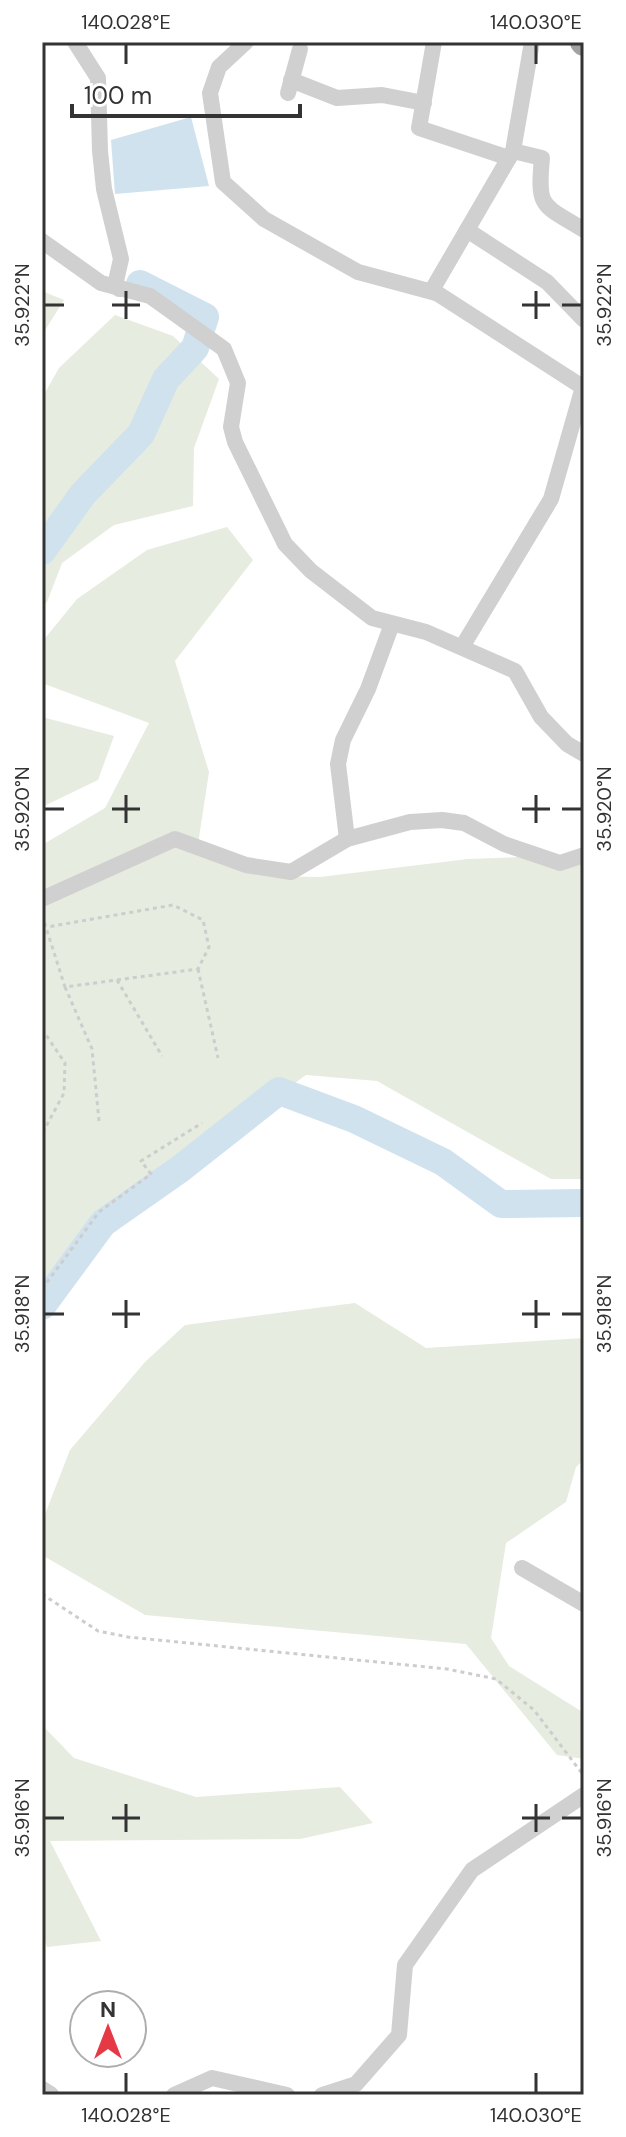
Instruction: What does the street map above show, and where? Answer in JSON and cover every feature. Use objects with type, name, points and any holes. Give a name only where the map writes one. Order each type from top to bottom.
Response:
[{"type":"street","points":[[75,42],[98,78],[100,151],[104,189],[121,259],[116,281],[119,289]]},
{"type":"street","points":[[246,42],[219,67],[210,93],[223,182],[264,219],[358,272],[436,293]]},
{"type":"street","points":[[434,42],[419,128],[511,154],[542,158],[538,193],[545,206],[584,230]]},
{"type":"street","points":[[462,647],[551,499],[583,388],[432,290],[511,154],[532,42]]},
{"type":"street","points":[[300,49],[290,86],[337,98],[382,95],[424,103]]},
{"type":"street","points":[[467,230],[547,282],[584,320]]},
{"type":"street","points":[[42,241],[101,283],[150,296],[224,349],[238,383],[231,427],[235,442],[285,544],[348,602],[372,618],[462,647],[515,671],[541,717],[567,744],[584,754]]},
{"type":"street","points":[[347,839],[338,764],[343,740],[368,689],[392,624]]},
{"type":"street","points":[[42,899],[175,839],[246,865],[291,872],[347,839],[410,822],[442,820],[464,823],[504,844],[560,863],[584,855]]},
{"type":"street","points":[[522,1568],[584,1604]]},
{"type":"street","points":[[322,2095],[356,2084],[399,2035],[405,1965],[472,1870],[584,1795]]},
{"type":"street","points":[[174,2095],[212,2078],[287,2095]]},
{"type":"street","points":[[42,2090],[50,2095]]},
{"type":"path","points":[[47,927],[173,905],[203,920],[209,947],[198,969],[218,1058]]},
{"type":"path","points":[[42,915],[65,987],[92,1049],[99,1121]]},
{"type":"path","points":[[65,987],[198,969]]},
{"type":"path","points":[[117,980],[162,1056]]},
{"type":"path","points":[[42,1029],[65,1063],[64,1093],[42,1134]]},
{"type":"path","points":[[42,1289],[99,1212],[151,1174],[141,1161],[202,1123]]},
{"type":"path","points":[[42,1594],[98,1631],[113,1634],[447,1669],[496,1679],[534,1710],[584,1776]]},
{"type":"shaded area","points":[[42,291],[64,300],[42,335]]},
{"type":"shaded area","points":[[115,315],[173,336],[219,379],[194,448],[193,506],[114,525],[62,563],[47,602],[42,606],[42,398],[59,368]]},
{"type":"shaded area","points":[[227,527],[253,560],[175,661],[209,772],[198,844],[261,867],[264,876],[320,877],[468,859],[584,855],[584,1179],[551,1179],[377,1081],[306,1075],[113,1214],[53,1296],[42,1286],[42,845],[105,808],[149,723],[42,683],[42,642],[77,599],[147,550]]},
{"type":"shaded area","points":[[42,717],[114,736],[98,780],[42,807]]},
{"type":"shaded area","points":[[355,1303],[426,1348],[584,1338],[584,1460],[576,1467],[566,1502],[506,1543],[491,1638],[509,1666],[584,1713],[584,1759],[557,1755],[466,1644],[145,1615],[42,1555],[42,1522],[70,1450],[145,1362],[185,1325]]},
{"type":"shaded area","points":[[42,1725],[74,1758],[196,1797],[340,1787],[373,1823],[300,1839],[50,1841],[101,1941],[47,1947],[42,1931]]},
{"type":"water","points":[[191,117],[209,186],[115,194],[111,140]]},
{"type":"waterway","points":[[42,551],[83,494],[141,434],[166,379],[195,348],[205,317],[140,284]]},
{"type":"waterway","points":[[42,1306],[103,1223],[180,1169],[279,1091],[354,1119],[443,1162],[501,1204],[584,1203]]}]
